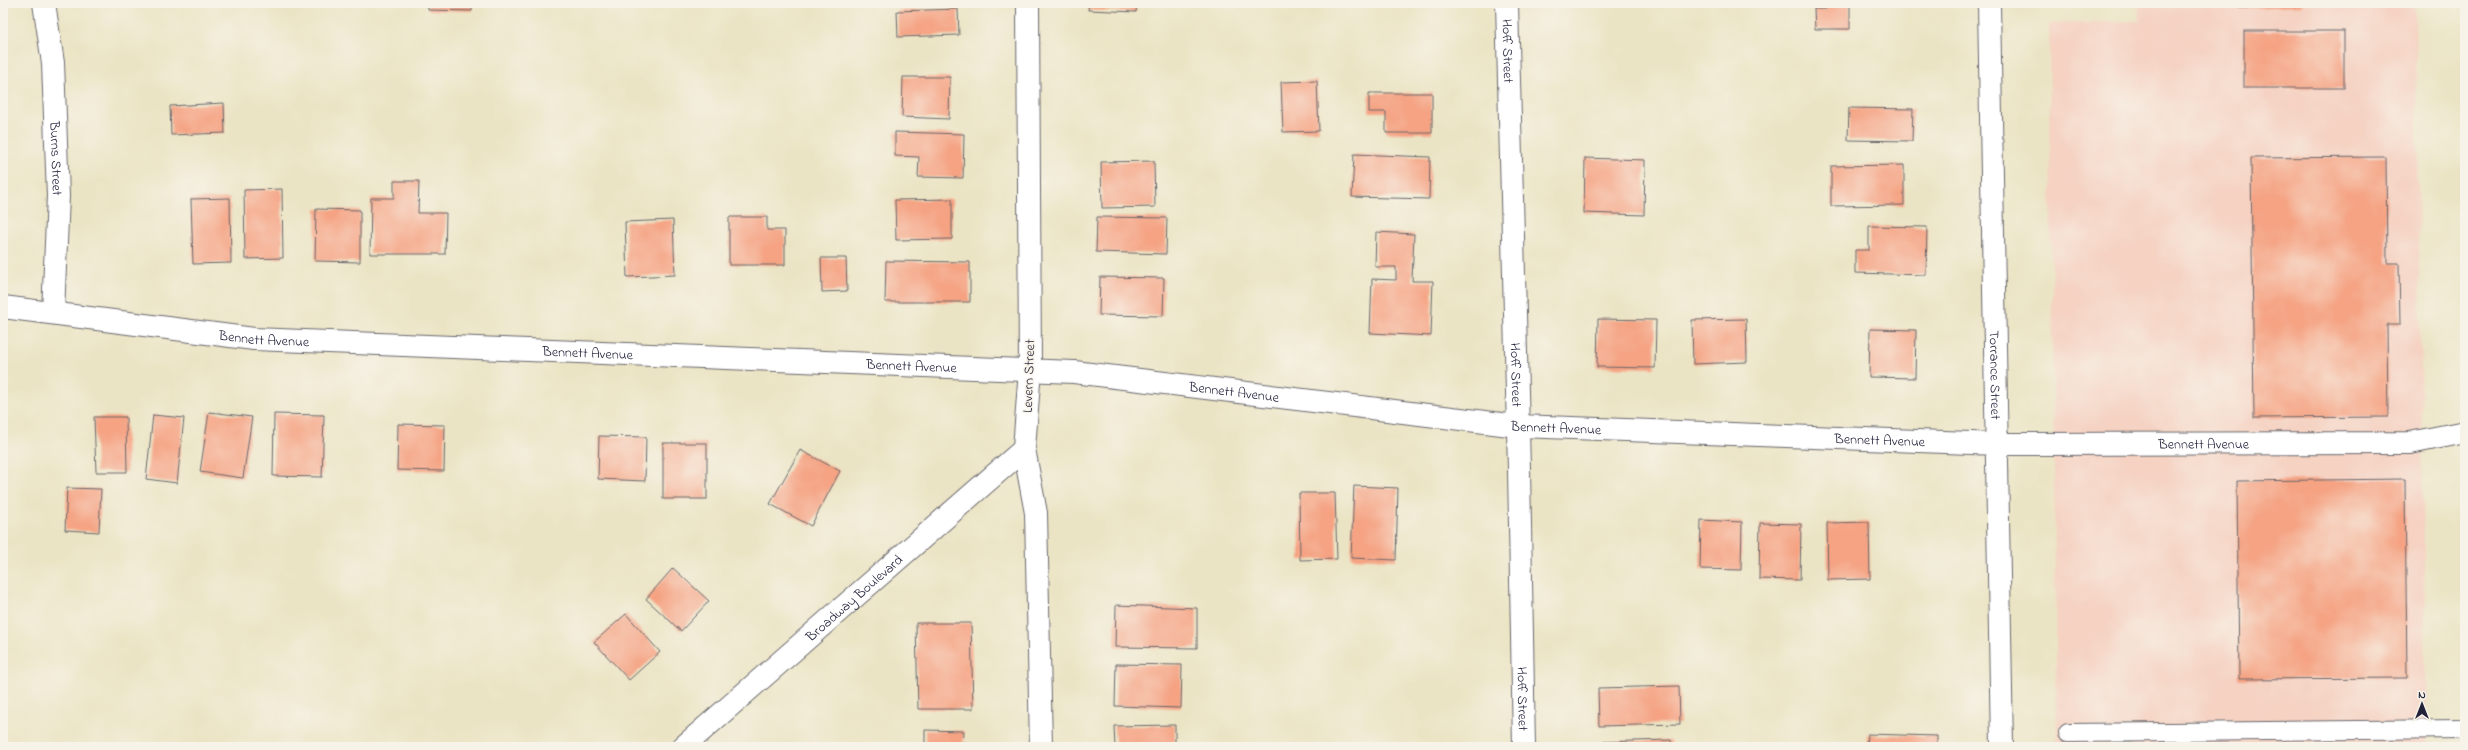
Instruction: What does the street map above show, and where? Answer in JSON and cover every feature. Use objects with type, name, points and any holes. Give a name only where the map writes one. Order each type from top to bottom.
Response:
[{"type":"street","name":"Burns Street","points":[[44,3],[53,63],[58,196],[53,313]]},
{"type":"street","name":"Levern Street","points":[[1028,3],[1030,369],[1024,449],[1036,513],[1041,747]]},
{"type":"street","name":"Hoff Street","points":[[1507,3],[1518,426],[1524,747]]},
{"type":"street","name":"Torrance Street","points":[[1989,3],[2002,747]]},
{"type":"street","name":"Bennett Avenue","points":[[3,307],[254,339],[1030,369],[1082,373],[1518,426],[1997,444],[2410,443],[2465,432]]},
{"type":"street","name":"Broadway Boulevard","points":[[683,747],[1024,449]]},
{"type":"lane","points":[[2068,733],[2465,729]]},
{"type":"shaded area","points":[[2139,3],[2415,3],[2427,747],[2057,747],[2049,24],[2140,21]]},
{"type":"building","points":[[428,3],[472,3],[472,11],[428,10]]},
{"type":"building","points":[[1089,3],[1137,3],[1136,12],[1088,10]]},
{"type":"building","points":[[1826,3],[1850,3],[1850,29],[1815,29],[1814,9],[1826,9]]},
{"type":"building","points":[[2239,3],[2302,3],[2302,6],[2239,8]]},
{"type":"building","points":[[958,9],[959,35],[898,37],[897,11]]},
{"type":"building","points":[[2244,31],[2344,31],[2344,88],[2244,88]]},
{"type":"building","points":[[903,77],[950,77],[949,119],[902,117]]},
{"type":"building","points":[[1317,81],[1319,131],[1283,132],[1281,82]]},
{"type":"building","points":[[1369,93],[1432,93],[1432,133],[1386,133],[1386,112],[1369,112]]},
{"type":"building","points":[[224,103],[225,133],[171,135],[170,106]]},
{"type":"building","points":[[1849,108],[1913,109],[1912,141],[1848,140]]},
{"type":"building","points":[[895,132],[964,134],[963,178],[918,177],[919,157],[895,156]]},
{"type":"building","points":[[1354,154],[1430,157],[1429,199],[1352,197]]},
{"type":"building","points":[[2386,157],[2387,263],[2399,263],[2400,325],[2387,325],[2388,417],[2254,418],[2251,158]]},
{"type":"building","points":[[1585,158],[1645,160],[1644,215],[1584,213]]},
{"type":"building","points":[[1154,161],[1155,207],[1102,208],[1101,162]]},
{"type":"building","points":[[1904,165],[1904,205],[1831,206],[1831,166]]},
{"type":"building","points":[[394,181],[419,181],[418,213],[446,213],[445,254],[370,254],[371,198],[394,198]]},
{"type":"building","points":[[282,189],[283,258],[245,259],[244,190]]},
{"type":"building","points":[[230,198],[231,263],[193,264],[191,199]]},
{"type":"building","points":[[952,199],[952,239],[896,240],[895,200]]},
{"type":"building","points":[[316,209],[360,210],[360,262],[315,261]]},
{"type":"building","points":[[729,217],[767,217],[767,230],[785,230],[785,265],[729,265]]},
{"type":"building","points":[[1097,217],[1167,218],[1166,254],[1096,252]]},
{"type":"building","points":[[673,220],[675,275],[627,277],[625,222]]},
{"type":"building","points":[[1869,226],[1927,227],[1926,275],[1855,273],[1855,250],[1869,250]]},
{"type":"building","points":[[1376,232],[1414,234],[1412,281],[1433,281],[1431,336],[1370,333],[1372,279],[1396,280],[1396,267],[1375,267]]},
{"type":"building","points":[[821,258],[846,258],[847,291],[822,292]]},
{"type":"building","points":[[886,261],[970,262],[970,302],[885,302]]},
{"type":"building","points":[[1100,277],[1164,278],[1163,316],[1099,315]]},
{"type":"building","points":[[1598,319],[1656,320],[1655,368],[1597,367]]},
{"type":"building","points":[[1746,319],[1747,362],[1693,364],[1692,320]]},
{"type":"building","points":[[1870,329],[1916,330],[1915,378],[1869,377]]},
{"type":"building","points":[[209,412],[252,417],[243,478],[200,472]]},
{"type":"building","points":[[274,414],[324,415],[322,477],[273,476]]},
{"type":"building","points":[[153,415],[184,418],[177,483],[146,479]]},
{"type":"building","points":[[94,417],[126,417],[127,472],[96,472]]},
{"type":"building","points":[[398,424],[445,425],[444,471],[397,470]]},
{"type":"building","points":[[599,436],[646,437],[645,481],[598,479]]},
{"type":"building","points":[[663,443],[707,443],[707,499],[663,499]]},
{"type":"building","points":[[800,450],[840,471],[811,526],[770,504]]},
{"type":"building","points":[[2405,479],[2407,678],[2239,679],[2237,481]]},
{"type":"building","points":[[1354,486],[1398,488],[1396,560],[1351,558]]},
{"type":"building","points":[[67,488],[101,489],[99,532],[65,530]]},
{"type":"building","points":[[1299,493],[1335,493],[1337,559],[1300,560]]},
{"type":"building","points":[[1701,520],[1742,522],[1741,570],[1700,569]]},
{"type":"building","points":[[1869,522],[1870,579],[1828,580],[1827,523]]},
{"type":"building","points":[[1760,523],[1801,524],[1800,580],[1759,579]]},
{"type":"building","points":[[673,568],[709,601],[681,631],[646,599]]},
{"type":"building","points":[[1116,605],[1197,608],[1197,648],[1115,647]]},
{"type":"building","points":[[626,614],[660,652],[629,680],[594,642]]},
{"type":"building","points":[[916,623],[971,623],[973,709],[918,709]]},
{"type":"building","points":[[1116,664],[1182,665],[1181,708],[1115,706]]},
{"type":"building","points":[[1679,686],[1680,724],[1599,726],[1598,688]]},
{"type":"building","points":[[1175,725],[1175,747],[1115,747],[1114,726]]},
{"type":"building","points":[[925,730],[964,731],[963,747],[925,747]]},
{"type":"building","points":[[1867,734],[1937,736],[1937,747],[1866,747]]},
{"type":"building","points":[[1671,740],[1672,747],[1598,747],[1598,742]]}]
